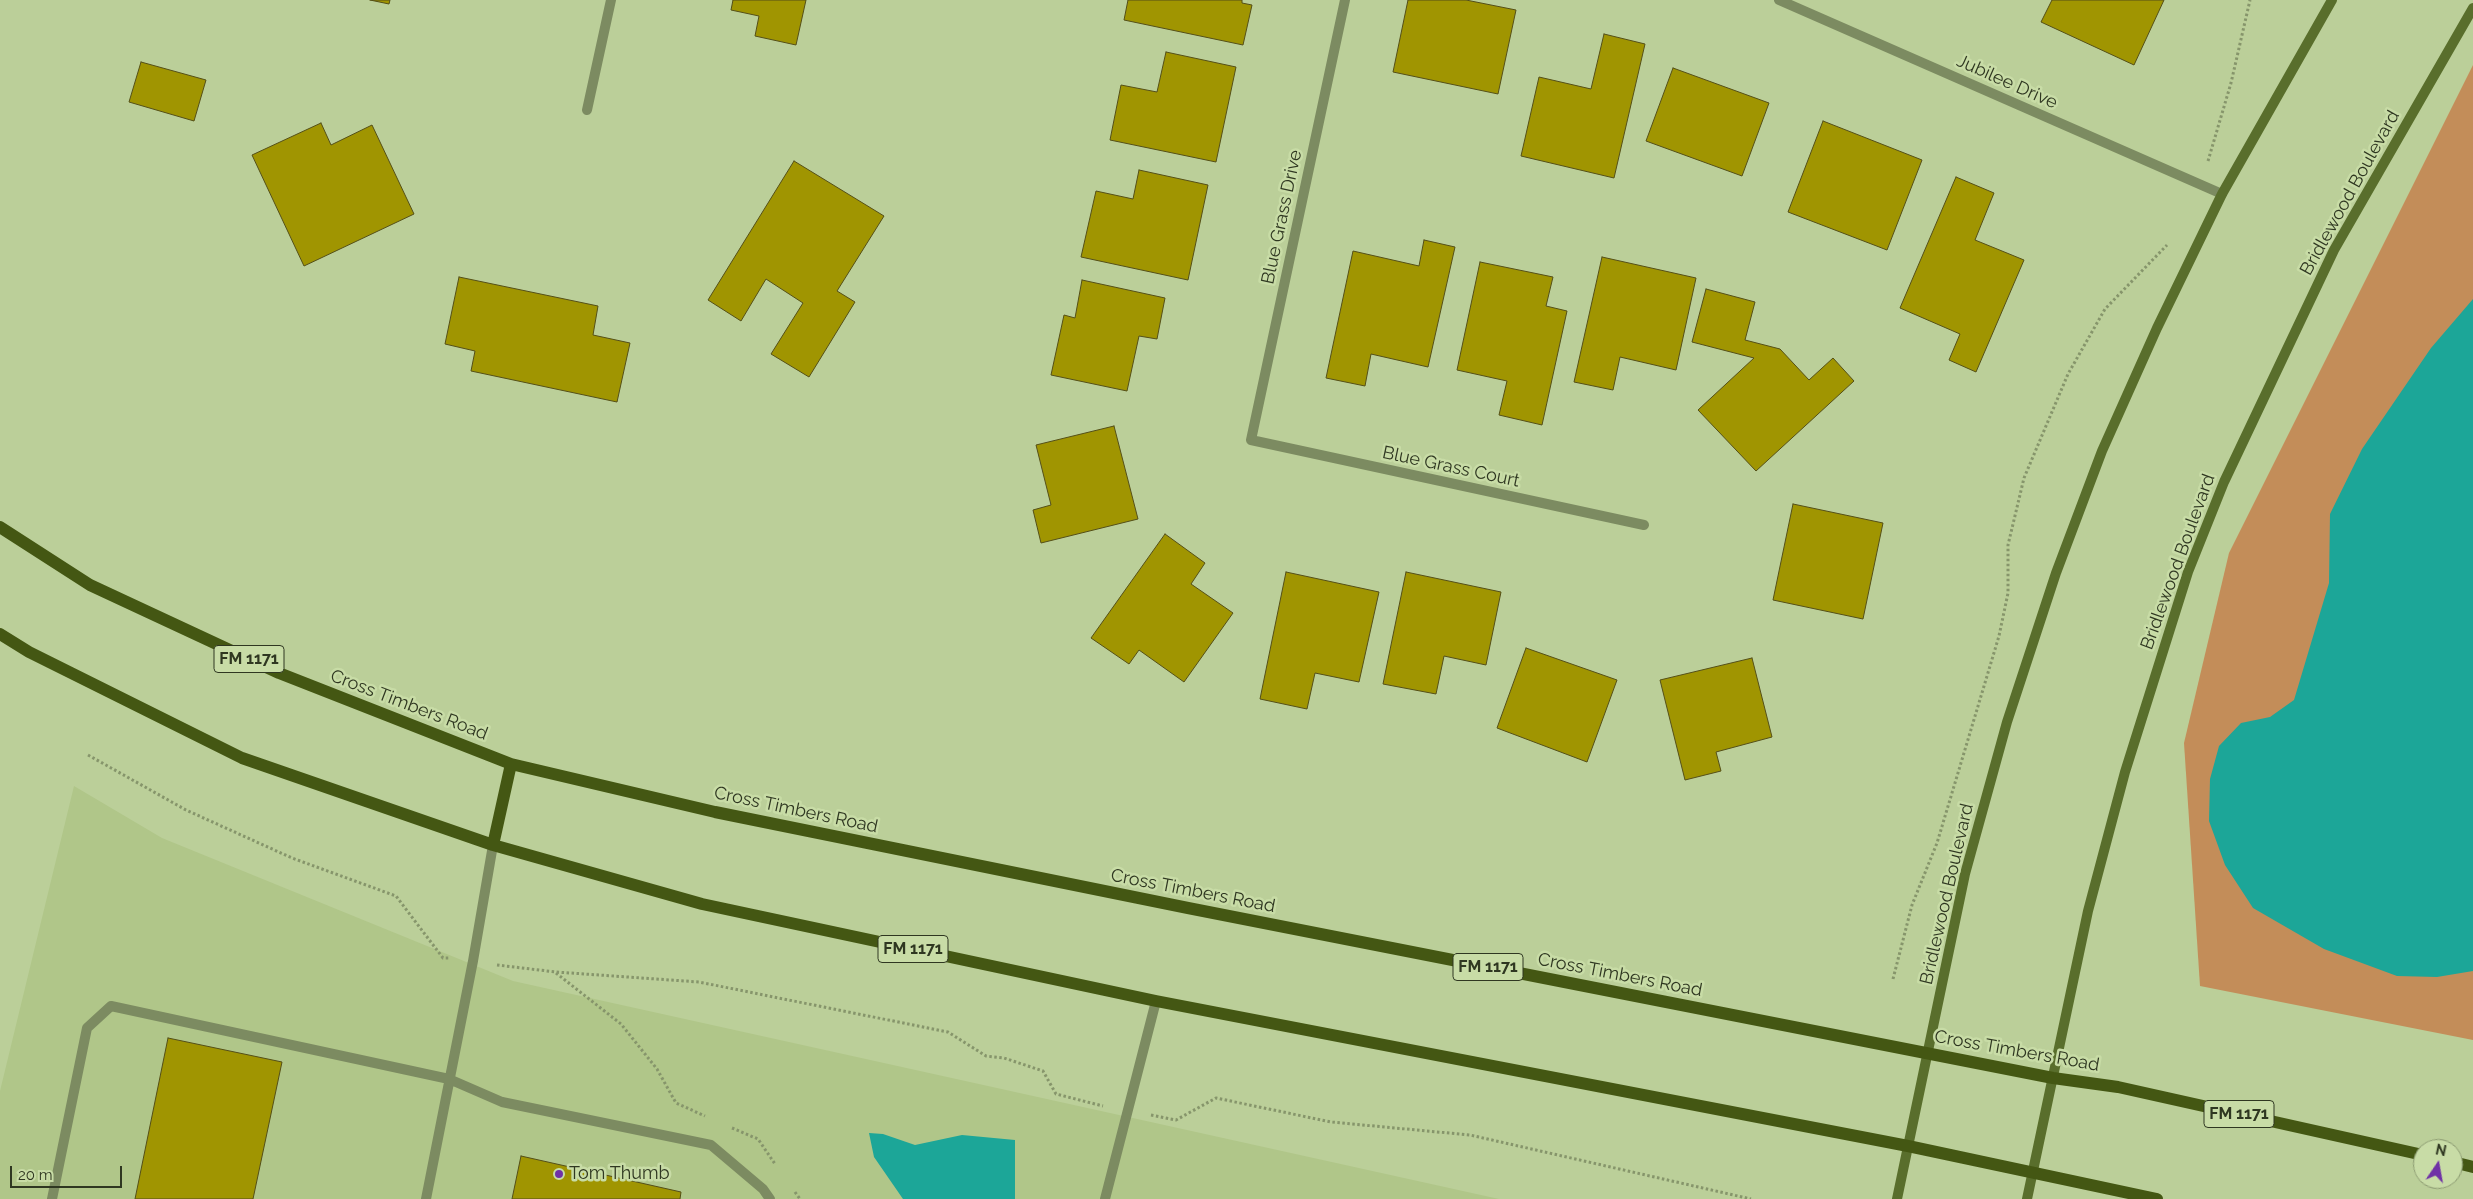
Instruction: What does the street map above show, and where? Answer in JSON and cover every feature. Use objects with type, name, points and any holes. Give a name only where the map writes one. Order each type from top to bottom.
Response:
[{"type":"main road","name":"Bridlewood Boulevard","points":[[1897,1199],[1965,874],[2007,722],[2056,573],[2102,451],[2157,328],[2222,194],[2332,0]]},
{"type":"main road","name":"Bridlewood Boulevard","points":[[2027,1199],[2088,911],[2125,772],[2188,572],[2224,482],[2334,250],[2473,8]]},
{"type":"main road","name":"Cross Timbers Road","points":[[0,527],[90,585],[278,673],[511,764],[784,826],[1188,908],[2053,1078],[2118,1087],[2413,1154]]},
{"type":"main road","name":"FM 1171","points":[[0,634],[29,652],[242,758],[493,845],[702,904],[1156,1001],[1908,1146],[2157,1199]]},
{"type":"main road","points":[[493,845],[511,764]]},
{"type":"street","points":[[587,110],[612,0]]},
{"type":"street","name":"Blue Grass Drive","points":[[1251,440],[1345,0]]},
{"type":"street","name":"Jubilee Drive","points":[[1780,0],[2222,194]]},
{"type":"street","name":"Blue Grass Court","points":[[1251,440],[1644,525]]},
{"type":"street","points":[[426,1199],[473,961],[493,845]]},
{"type":"street","points":[[1105,1199],[1156,1001]]},
{"type":"street","points":[[52,1199],[87,1028],[111,1006],[449,1079],[502,1102],[711,1145],[763,1189],[770,1199]]},
{"type":"path","points":[[2198,184],[2208,162],[2231,83],[2250,0]]},
{"type":"path","points":[[1894,979],[1912,905],[1937,843],[1999,636],[2008,593],[2008,545],[2024,478],[2068,374],[2105,309],[2168,245]]},
{"type":"path","points":[[88,755],[186,810],[292,858],[396,896],[443,958],[556,972],[699,982],[948,1032],[986,1056],[1004,1058],[1043,1071],[1056,1094],[1086,1103],[1176,1120],[1216,1098],[1330,1122],[1470,1136],[1751,1199]]},
{"type":"path","points":[[556,972],[621,1024],[657,1069],[676,1103],[710,1118]]},
{"type":"path","points":[[726,1125],[758,1139],[779,1169]]},
{"type":"path","points":[[789,1184],[800,1199]]},
{"type":"shaded area","points":[[2473,65],[2473,1040],[2200,986],[2184,743],[2229,553]]},
{"type":"shaded area","points":[[74,786],[162,838],[513,981],[1499,1199],[0,1199],[0,1091]]},
{"type":"water","points":[[2473,299],[2473,971],[2437,977],[2397,976],[2324,949],[2253,908],[2225,865],[2209,821],[2210,779],[2219,746],[2241,723],[2270,717],[2294,700],[2329,583],[2330,514],[2362,449],[2431,348]]},
{"type":"water","points":[[869,1133],[883,1134],[915,1145],[962,1135],[1015,1140],[1015,1199],[903,1199],[874,1157]]},
{"type":"building","points":[[370,0],[390,0],[389,4]]},
{"type":"building","points":[[733,0],[806,0],[796,45],[755,36],[759,16],[731,10]]},
{"type":"building","points":[[1128,0],[1242,0],[1242,3],[1252,5],[1243,45],[1124,20]]},
{"type":"building","points":[[1408,0],[1466,0],[1516,10],[1498,94],[1393,72]]},
{"type":"building","points":[[2052,0],[2164,0],[2134,65],[2041,22]]},
{"type":"building","points":[[1604,34],[1645,44],[1614,178],[1521,156],[1539,77],[1591,89]]},
{"type":"building","points":[[1166,52],[1236,67],[1216,162],[1110,140],[1121,85],[1157,92]]},
{"type":"building","points":[[141,62],[206,80],[194,121],[129,102]]},
{"type":"building","points":[[1673,68],[1769,103],[1742,176],[1646,141]]},
{"type":"building","points":[[1823,121],[1922,160],[1887,250],[1788,212]]},
{"type":"building","points":[[321,123],[331,145],[372,125],[414,214],[304,266],[252,155]]},
{"type":"building","points":[[794,161],[884,216],[837,291],[855,302],[809,377],[771,354],[803,303],[766,279],[741,321],[708,300]]},
{"type":"building","points":[[1139,170],[1208,185],[1188,280],[1081,257],[1096,191],[1133,199]]},
{"type":"building","points":[[1956,177],[1994,193],[1975,240],[2024,260],[1976,372],[1949,360],[1960,334],[1900,308]]},
{"type":"building","points":[[1424,240],[1455,247],[1428,367],[1371,354],[1365,386],[1326,378],[1353,251],[1419,266]]},
{"type":"building","points":[[1602,257],[1696,278],[1676,370],[1620,357],[1613,390],[1574,382]]},
{"type":"building","points":[[1480,262],[1553,277],[1546,306],[1567,311],[1542,425],[1499,415],[1507,381],[1457,370]]},
{"type":"building","points":[[459,277],[598,306],[593,335],[630,343],[617,402],[471,371],[475,351],[445,344]]},
{"type":"building","points":[[1082,280],[1165,298],[1157,339],[1139,336],[1127,391],[1051,375],[1064,315],[1075,318]]},
{"type":"building","points":[[1706,289],[1755,302],[1745,340],[1780,349],[1809,380],[1833,358],[1854,381],[1756,471],[1698,410],[1754,358],[1692,342]]},
{"type":"building","points":[[1114,426],[1138,519],[1041,543],[1033,510],[1051,505],[1036,445]]},
{"type":"building","points":[[1793,504],[1883,523],[1863,619],[1773,600]]},
{"type":"building","points":[[1165,534],[1205,563],[1191,584],[1233,613],[1184,682],[1139,650],[1129,664],[1091,638]]},
{"type":"building","points":[[1286,572],[1379,592],[1359,682],[1315,673],[1307,709],[1260,699]]},
{"type":"building","points":[[1406,572],[1501,592],[1486,665],[1444,656],[1436,694],[1383,684]]},
{"type":"building","points":[[1526,648],[1617,680],[1587,762],[1497,728]]},
{"type":"building","points":[[1752,658],[1772,737],[1716,752],[1721,771],[1685,780],[1660,680]]},
{"type":"building","points":[[168,1038],[282,1062],[253,1199],[135,1199]]},
{"type":"building","name":"Tom Thumb","points":[[521,1156],[681,1192],[680,1199],[512,1199]]},
{"type":"place","name":"Tom Thumb","points":[[559,1174]]}]
